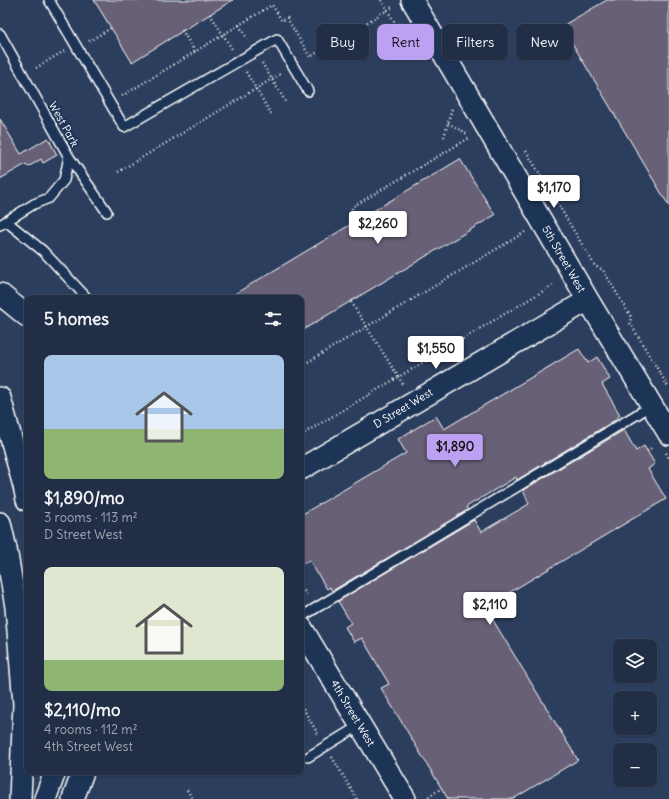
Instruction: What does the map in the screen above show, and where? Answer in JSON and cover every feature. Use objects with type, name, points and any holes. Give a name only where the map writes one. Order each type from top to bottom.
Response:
[{"type":"street","name":"5th Street West","points":[[405,2],[588,300],[666,441]]},
{"type":"street","points":[[0,294],[24,314]]},
{"type":"street","name":"D Street West","points":[[304,467],[588,300]]},
{"type":"street","points":[[0,398],[24,486]]},
{"type":"street","points":[[0,523],[16,607],[24,704],[20,799]]},
{"type":"street","name":"4th Street West","points":[[304,632],[404,799]]},
{"type":"street","points":[[45,799],[54,775]]},
{"type":"street","points":[[55,775],[56,799]]},
{"type":"street","points":[[73,799],[82,775]]},
{"type":"lane","points":[[49,0],[124,128],[277,39],[308,91]]},
{"type":"lane","name":"West Park","points":[[0,34],[69,157],[64,180],[49,198],[34,204],[3,223]]},
{"type":"lane","points":[[69,157],[107,212]]},
{"type":"lane","points":[[3,223],[43,251],[84,295]]},
{"type":"lane","points":[[304,615],[641,412]]},
{"type":"lane","points":[[308,757],[360,725]]},
{"type":"path","points":[[381,0],[396,24]]},
{"type":"path","points":[[118,90],[122,96],[272,5],[282,21],[287,18],[310,57],[387,10],[405,2]]},
{"type":"path","points":[[24,76],[86,37],[89,42],[111,28]]},
{"type":"path","points":[[182,30],[195,52]]},
{"type":"path","points":[[118,172],[282,73]]},
{"type":"path","points":[[444,137],[452,108]]},
{"type":"path","points":[[448,123],[472,136],[477,137]]},
{"type":"path","points":[[352,213],[352,207],[472,136]]},
{"type":"path","points":[[526,150],[595,266],[603,270],[631,317],[630,322],[669,388]]},
{"type":"path","points":[[304,364],[531,228]]},
{"type":"path","points":[[304,433],[555,284]]},
{"type":"path","points":[[351,302],[414,402]]},
{"type":"path","points":[[666,441],[669,458]]},
{"type":"path","points":[[304,591],[307,594]]},
{"type":"path","points":[[424,799],[442,788]]},
{"type":"path","points":[[187,790],[193,799]]},
{"type":"building","points":[[94,0],[233,0],[132,62]]},
{"type":"building","points":[[607,0],[669,0],[669,206],[573,45],[573,24],[565,24]]},
{"type":"building","points":[[0,119],[21,154],[48,138],[57,155],[43,163],[41,159],[28,167],[26,164],[0,179]]},
{"type":"building","points":[[460,159],[495,215],[304,329],[304,295],[233,295]]},
{"type":"building","points":[[579,349],[588,363],[597,357],[610,379],[602,384],[620,415],[617,419],[517,480],[516,477],[466,507],[468,510],[332,591],[330,587],[327,589],[309,560],[304,563],[304,513],[406,453],[398,439],[436,416],[444,429]]},
{"type":"building","points":[[624,430],[636,451],[644,446],[655,464],[648,469],[666,499],[485,607],[578,760],[513,799],[448,799],[381,688],[389,684],[362,638],[354,642],[345,627],[351,623],[338,601],[474,520],[481,532],[529,504],[523,490]]}]
